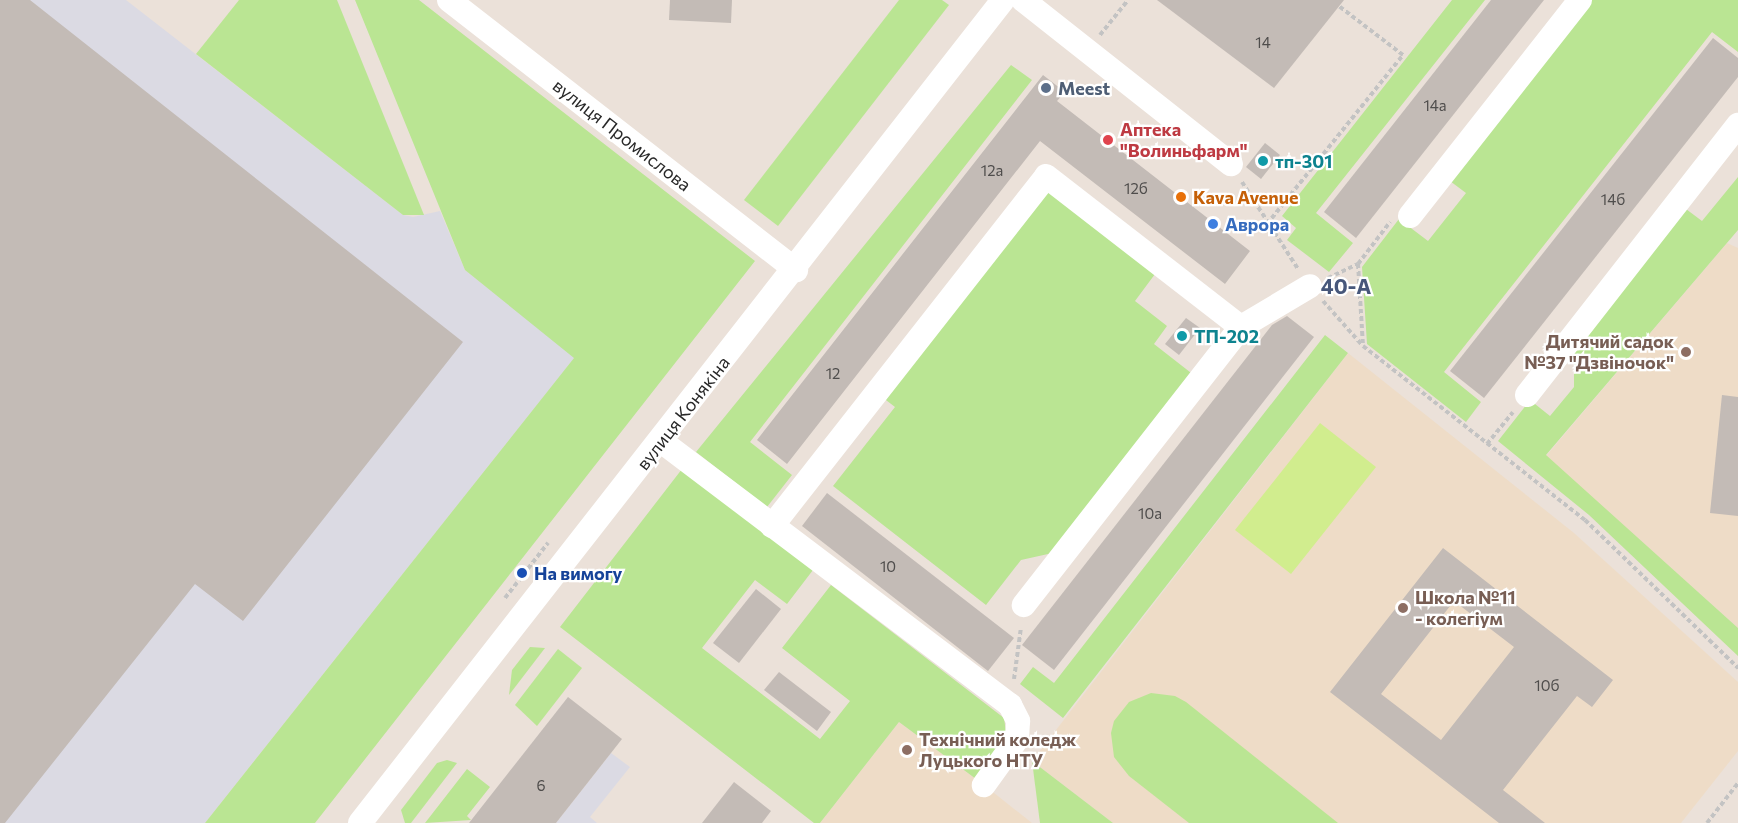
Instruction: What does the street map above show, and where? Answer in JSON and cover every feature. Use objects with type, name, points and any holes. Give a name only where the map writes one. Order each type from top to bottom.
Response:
[{"type":"street","name":"вулиця Промислова","points":[[449,0],[796,270]]},
{"type":"street","name":"вулиця Конякіна","points":[[360,823],[796,270],[1003,0]]},
{"type":"street","points":[[1023,0],[1231,164]]},
{"type":"street","points":[[1410,216],[1580,0]]},
{"type":"street","points":[[1527,395],[1738,125]]},
{"type":"street","points":[[772,526],[1046,176],[1241,327]]},
{"type":"street","points":[[1024,605],[1241,327],[1310,286]]},
{"type":"street","points":[[661,441],[1010,705],[1018,721],[1017,739],[984,785]]},
{"type":"path","points":[[1087,51],[1128,0]]},
{"type":"path","points":[[1267,224],[1403,55],[1339,6]]},
{"type":"path","points":[[1231,164],[1267,224],[1310,286],[1363,346],[1585,520],[1738,668]]},
{"type":"path","points":[[1310,286],[1358,264],[1397,213],[1410,216]]},
{"type":"path","points":[[1358,264],[1363,346]]},
{"type":"path","points":[[1487,444],[1527,395]]},
{"type":"path","points":[[1010,705],[1024,605]]},
{"type":"path","points":[[1707,823],[1738,783]]},
{"type":"shaded area","points":[[0,0],[126,0],[403,215],[413,217],[440,211],[465,270],[575,357],[205,823],[0,823]]},
{"type":"shaded area","name":"Дитячий садок №37 \"Дзвіночок\"","points":[[1727,243],[1738,248],[1738,628],[1546,456]]},
{"type":"shaded area","name":"Школа №11 - колегіум","points":[[1348,353],[1574,533],[1738,682],[1738,751],[1681,823],[1113,823],[1032,761]]},
{"type":"shaded area","name":"Технічний коледж Луцького НТУ","points":[[899,722],[984,785],[1032,823],[820,823]]},
{"type":"shaded area","points":[[611,753],[630,767],[590,817],[597,823],[556,823]]},
{"type":"green space","points":[[239,0],[337,0],[424,215],[403,215],[196,54]]},
{"type":"green space","points":[[355,0],[419,0],[755,261],[315,823],[205,823],[574,358],[465,270]]},
{"type":"green space","points":[[899,0],[942,0],[949,5],[778,226],[744,200]]},
{"type":"green space","points":[[1452,0],[1485,0],[1316,213],[1353,243],[1329,272],[1287,240],[1296,228],[1282,216]]},
{"type":"green space","points":[[1587,0],[1738,0],[1738,52],[1712,32],[1444,372],[1481,402],[1466,422],[1367,344],[1362,267],[1399,219],[1428,241],[1466,193],[1446,178]]},
{"type":"green space","points":[[1011,65],[1032,80],[750,442],[792,475],[767,507],[696,452]]},
{"type":"green space","points":[[1738,177],[1738,230],[1546,455],[1738,628],[1738,656],[1589,515],[1498,441],[1530,400],[1550,416],[1574,387],[1574,345],[1682,206],[1702,221]]},
{"type":"green space","points":[[1048,184],[1158,270],[1135,301],[1167,326],[1154,344],[1195,376],[1057,552],[1021,560],[986,605],[833,486],[895,407],[882,397]]},
{"type":"green space","points":[[1325,335],[1348,353],[1063,718],[1020,684],[1033,667],[1054,683]]},
{"type":"green space","points":[[1320,423],[1376,467],[1291,574],[1235,530]]},
{"type":"green space","points":[[682,469],[813,570],[787,604],[755,580],[702,648],[820,739],[850,701],[782,648],[831,585],[1004,718],[1007,739],[976,779],[899,722],[820,823],[814,823],[560,627]]},
{"type":"green space","points":[[530,647],[545,648],[509,695],[512,670]]},
{"type":"green space","points":[[558,649],[582,668],[537,726],[515,705]]},
{"type":"green space","points":[[1151,693],[1175,696],[1186,702],[1338,823],[1189,823],[1129,776],[1114,757],[1111,733],[1114,721],[1129,702]]},
{"type":"green space","points":[[447,760],[457,763],[411,823],[405,823],[401,810],[437,763]]},
{"type":"green space","points":[[1032,761],[1113,823],[1040,823]]},
{"type":"green space","points":[[467,769],[490,787],[467,816],[471,820],[425,823]]},
{"type":"building","points":[[0,0],[30,0],[463,342],[243,621],[195,584],[5,823],[0,823]]},
{"type":"building","points":[[670,0],[732,0],[731,23],[669,20]]},
{"type":"building","points":[[1157,0],[1344,0],[1274,88]]},
{"type":"building","points":[[1491,0],[1544,0],[1356,238],[1324,212]]},
{"type":"building","points":[[1713,38],[1738,58],[1738,77],[1484,398],[1450,371]]},
{"type":"building","points":[[1043,75],[1065,92],[1057,101],[1250,251],[1225,284],[1040,141],[787,464],[757,440]]},
{"type":"building","name":"тп-301","points":[[1265,143],[1280,155],[1261,179],[1246,167]]},
{"type":"building","points":[[1287,316],[1314,337],[1054,670],[1022,645],[1272,325]]},
{"type":"building","name":"ТП-202","points":[[1186,318],[1200,328],[1179,355],[1165,344]]},
{"type":"building","points":[[1722,395],[1738,397],[1738,516],[1710,513]]},
{"type":"building","points":[[827,493],[1014,638],[988,671],[802,526]]},
{"type":"building","points":[[1443,548],[1613,680],[1592,707],[1577,696],[1503,790],[1545,823],[1499,823],[1330,692]],"holes":[[[1454,601],[1514,647],[1441,740],[1381,694]]]},
{"type":"building","points":[[756,589],[781,609],[739,663],[713,643]]},
{"type":"building","points":[[779,672],[831,712],[817,731],[764,690]]},
{"type":"building","points":[[568,697],[622,739],[556,823],[469,823]]},
{"type":"building","points":[[734,782],[771,811],[762,823],[702,823]]},
{"type":"place","name":"Meest","points":[[1046,88]]},
{"type":"place","name":"Аптека \"Волиньфарм\"","points":[[1108,140]]},
{"type":"place","name":"тп-301","points":[[1263,161]]},
{"type":"place","name":"Kava Avenue","points":[[1181,197]]},
{"type":"place","name":"Аврора","points":[[1213,224]]},
{"type":"place","name":"ТП-202","points":[[1182,336]]},
{"type":"place","name":"Дитячий садок №37 \"Дзвіночок\"","points":[[1686,352]]},
{"type":"place","name":"На вимогу","points":[[522,573]]},
{"type":"place","name":"Школа №11 - колегіум","points":[[1403,608]]},
{"type":"place","name":"Технічний коледж Луцького НТУ","points":[[907,750]]},
{"type":"district","name":"40-А","points":[[1346,286]]}]
